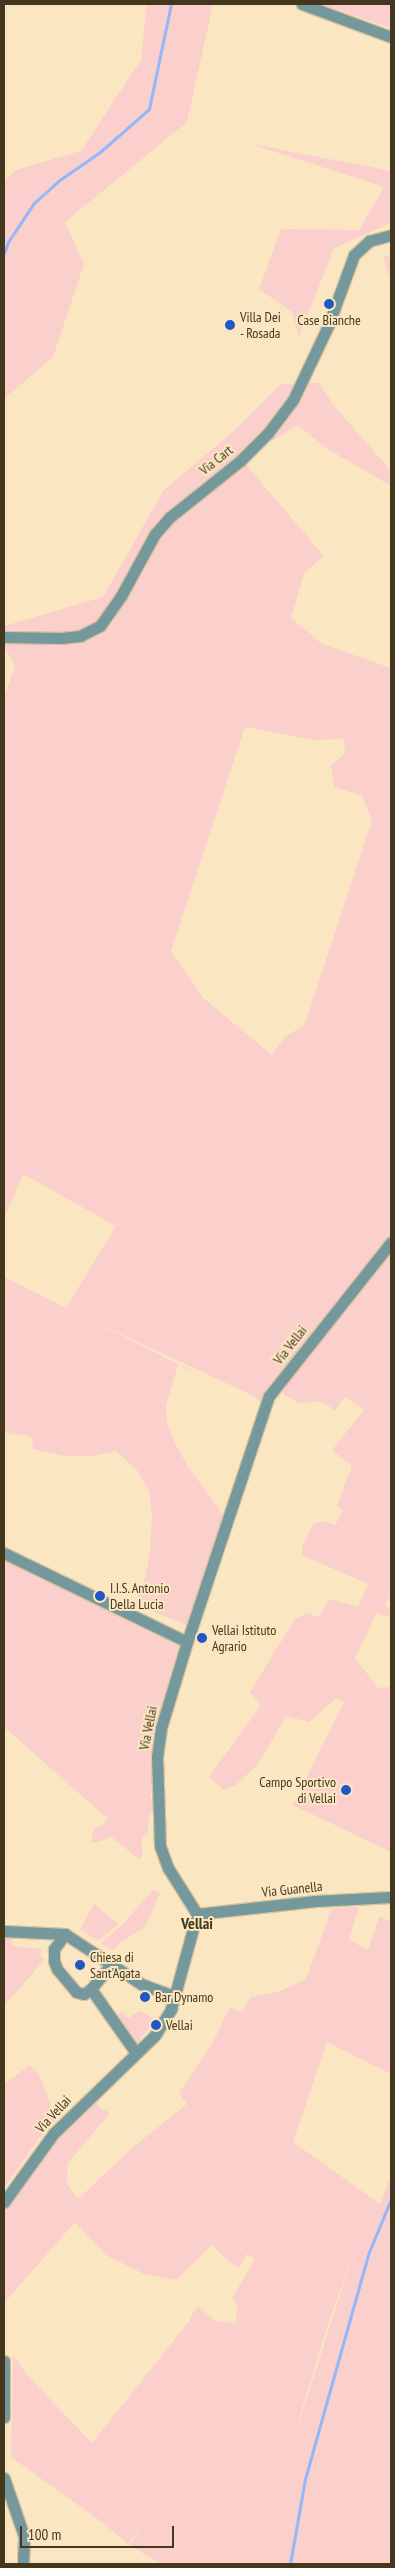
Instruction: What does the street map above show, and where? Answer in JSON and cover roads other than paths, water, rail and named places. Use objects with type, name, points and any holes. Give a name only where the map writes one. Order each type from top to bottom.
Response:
[{"type":"street","points":[[302,4],[391,37]]},
{"type":"street","name":"Via Cart","points":[[4,637],[61,638],[80,636],[100,626],[121,596],[155,534],[170,517],[240,461],[268,433],[293,400],[324,335],[354,255],[369,240],[391,235]]},
{"type":"street","name":"Via Vellai","points":[[4,2202],[61,2124],[155,2035],[171,2008],[196,1914],[168,1868],[160,1846],[158,1742],[187,1642],[269,1396],[391,1242]]},
{"type":"street","points":[[4,1553],[187,1642]]},
{"type":"street","name":"Via Guanella","points":[[196,1914],[315,1901],[391,1896]]},
{"type":"street","points":[[4,1931],[65,1934],[141,1984],[174,1996]]},
{"type":"street","points":[[65,1934],[54,1949],[57,1968],[76,1992],[84,1994],[92,1990],[111,1964]]},
{"type":"street","points":[[92,1990],[136,2053]]},
{"type":"street","points":[[4,2361],[4,2417]]},
{"type":"street","points":[[4,2478],[24,2536],[24,2564]]},
{"type":"waterway","points":[[4,253],[8,242],[34,203],[61,179],[100,152],[149,109],[171,4]]},
{"type":"waterway","points":[[290,2564],[305,2479],[369,2252],[391,2199]]},
{"type":"place","name":"Case Bianche","points":[[329,304]]},
{"type":"place","name":"Villa Dei - Rosada","points":[[230,325]]},
{"type":"place","name":"I.I.S. Antonio Della Lucia","points":[[100,1596]]},
{"type":"place","name":"Vellai Istituto Agrario","points":[[202,1638]]},
{"type":"place","name":"Campo Sportivo di Vellai","points":[[346,1790]]},
{"type":"place","name":"Chiesa di Sant'Agata","points":[[80,1965]]},
{"type":"place","name":"Bar Dynamo","points":[[145,1997]]},
{"type":"place","name":"Vellai","points":[[156,2025]]},
{"type":"district","name":"Vellai","points":[[197,1923]]}]
